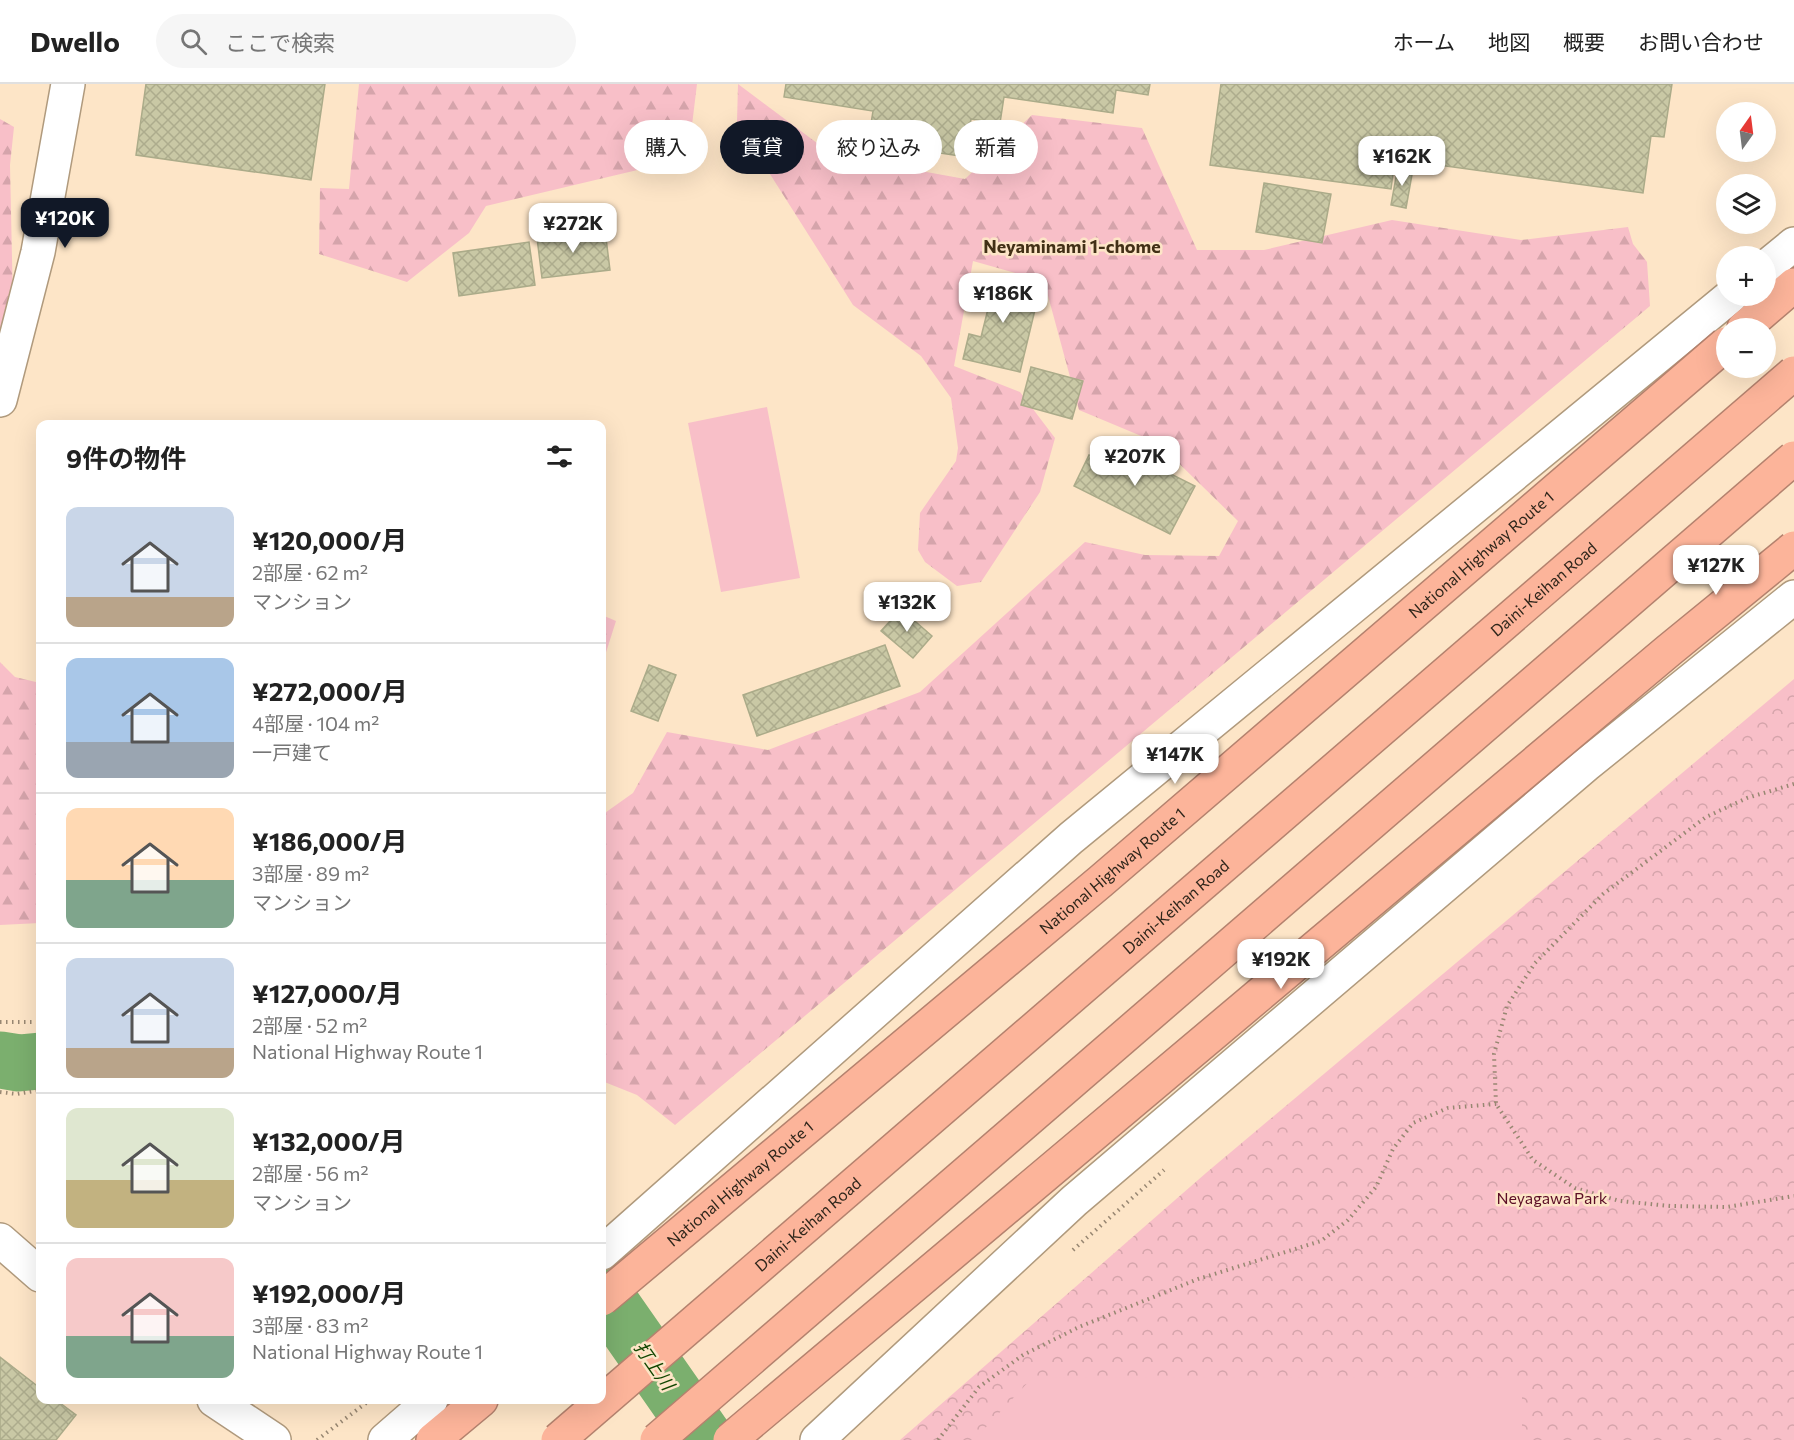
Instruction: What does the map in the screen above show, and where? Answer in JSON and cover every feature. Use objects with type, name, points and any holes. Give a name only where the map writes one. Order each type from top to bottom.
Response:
[{"type":"highway","points":[[1756,318],[1794,285]]},
{"type":"highway","name":"National Highway Route 1","points":[[606,1296],[1092,889],[1716,353]]},
{"type":"highway","name":"Daini-Keihan Road","points":[[606,1399],[1794,373]]},
{"type":"highway","points":[[657,1440],[1794,458]]},
{"type":"highway","points":[[730,1440],[1668,651],[1794,548]]},
{"type":"highway","points":[[433,1440],[476,1404]]},
{"type":"highway","name":"Daini-Keihan Road","points":[[558,1440],[600,1404]]},
{"type":"street","points":[[0,400],[38,252],[68,84]]},
{"type":"street","points":[[1776,259],[1794,244]]},
{"type":"street","points":[[606,1249],[1071,838],[1719,306]]},
{"type":"street","points":[[1668,651],[1792,588]]},
{"type":"street","points":[[817,1440],[1074,1201],[1792,588]]},
{"type":"street","points":[[0,1240],[36,1272]]},
{"type":"street","points":[[220,1404],[274,1440]]},
{"type":"street","points":[[385,1440],[426,1404]]},
{"type":"path","points":[[1794,784],[1747,798],[1706,817],[1603,894],[1535,963],[1507,1006],[1494,1054],[1496,1104],[1533,1160],[1575,1188],[1620,1201],[1670,1206],[1727,1206],[1794,1196]]},
{"type":"path","points":[[0,1022],[36,1022]]},
{"type":"path","points":[[0,1092],[17,1094],[36,1091]]},
{"type":"path","points":[[938,1440],[979,1387],[1023,1355],[1079,1327],[1198,1279],[1321,1241],[1348,1220],[1376,1186],[1393,1149],[1413,1123],[1448,1108],[1496,1104]]},
{"type":"path","points":[[317,1440],[365,1404]]},
{"type":"green space","points":[[359,84],[697,84],[693,120],[624,120],[624,173],[486,206],[469,233],[407,282],[319,254],[320,188],[349,189]]},
{"type":"green space","points":[[738,84],[786,120],[737,120]]},
{"type":"green space","points":[[1032,115],[1142,128],[1197,250],[1264,250],[1392,220],[1521,240],[1628,227],[1633,244],[1647,262],[1650,306],[675,1125],[637,1095],[606,1083],[606,812],[633,793],[667,732],[768,750],[920,692],[1085,542],[1145,555],[1219,556],[1238,521],[1158,443],[1079,410],[1044,281],[973,261],[954,366],[1020,392],[1055,438],[1040,492],[981,582],[957,586],[925,562],[918,550],[920,513],[956,461],[958,448],[951,398],[921,356],[853,305],[770,174],[804,174],[804,133],[816,142],[816,174],[938,174],[965,179],[970,174],[1038,174],[1038,120],[1027,120]]},
{"type":"green space","points":[[0,119],[14,127],[10,165],[13,305],[0,340]]},
{"type":"green space","points":[[767,407],[800,578],[721,592],[688,423]]},
{"type":"green space","points":[[606,617],[616,621],[606,652]]},
{"type":"green space","points":[[0,662],[15,677],[36,682],[36,923],[0,925]]},
{"type":"green space","name":"Neyagawa Park","points":[[1794,679],[1794,1440],[900,1440],[1206,1173]]},
{"type":"green space","points":[[1033,1377],[1522,1378],[1522,1440],[974,1440]]},
{"type":"building","points":[[146,84],[325,84],[311,180],[136,155]]},
{"type":"building","points":[[786,84],[1150,84],[1148,95],[1116,90],[1113,113],[1004,97],[1000,120],[954,120],[954,155],[942,153],[942,120],[872,120],[873,111],[784,97]]},
{"type":"building","points":[[1221,84],[1672,84],[1664,137],[1651,136],[1643,193],[1395,159],[1391,189],[1210,165]]},
{"type":"building","points":[[1398,166],[1413,169],[1406,208],[1391,205]]},
{"type":"building","points":[[1264,183],[1331,194],[1322,243],[1256,232]]},
{"type":"building","points":[[605,230],[610,270],[542,278],[537,238]]},
{"type":"building","points":[[529,242],[535,285],[459,296],[453,253]]},
{"type":"building","points":[[984,275],[1040,289],[1020,372],[963,359],[969,334],[981,337],[988,309],[976,306]]},
{"type":"building","points":[[1031,367],[1083,381],[1072,419],[1021,405]]},
{"type":"building","points":[[1107,442],[1195,486],[1170,534],[1074,486],[1089,455],[1099,459]]},
{"type":"building","points":[[901,609],[932,636],[913,658],[881,631]]},
{"type":"building","points":[[885,645],[900,686],[757,736],[743,695]]},
{"type":"building","points":[[649,665],[676,675],[658,721],[631,711]]},
{"type":"building","points":[[0,1357],[36,1385],[36,1404],[61,1404],[76,1415],[56,1440],[0,1440]]},
{"type":"waterway","name":"打上川","points":[[0,1060],[19,1063],[36,1061]]},
{"type":"waterway","name":"打上川","points":[[606,1297],[706,1440]]},
{"type":"district","name":"Neyaminami 1-chome","points":[[1072,247]]}]
